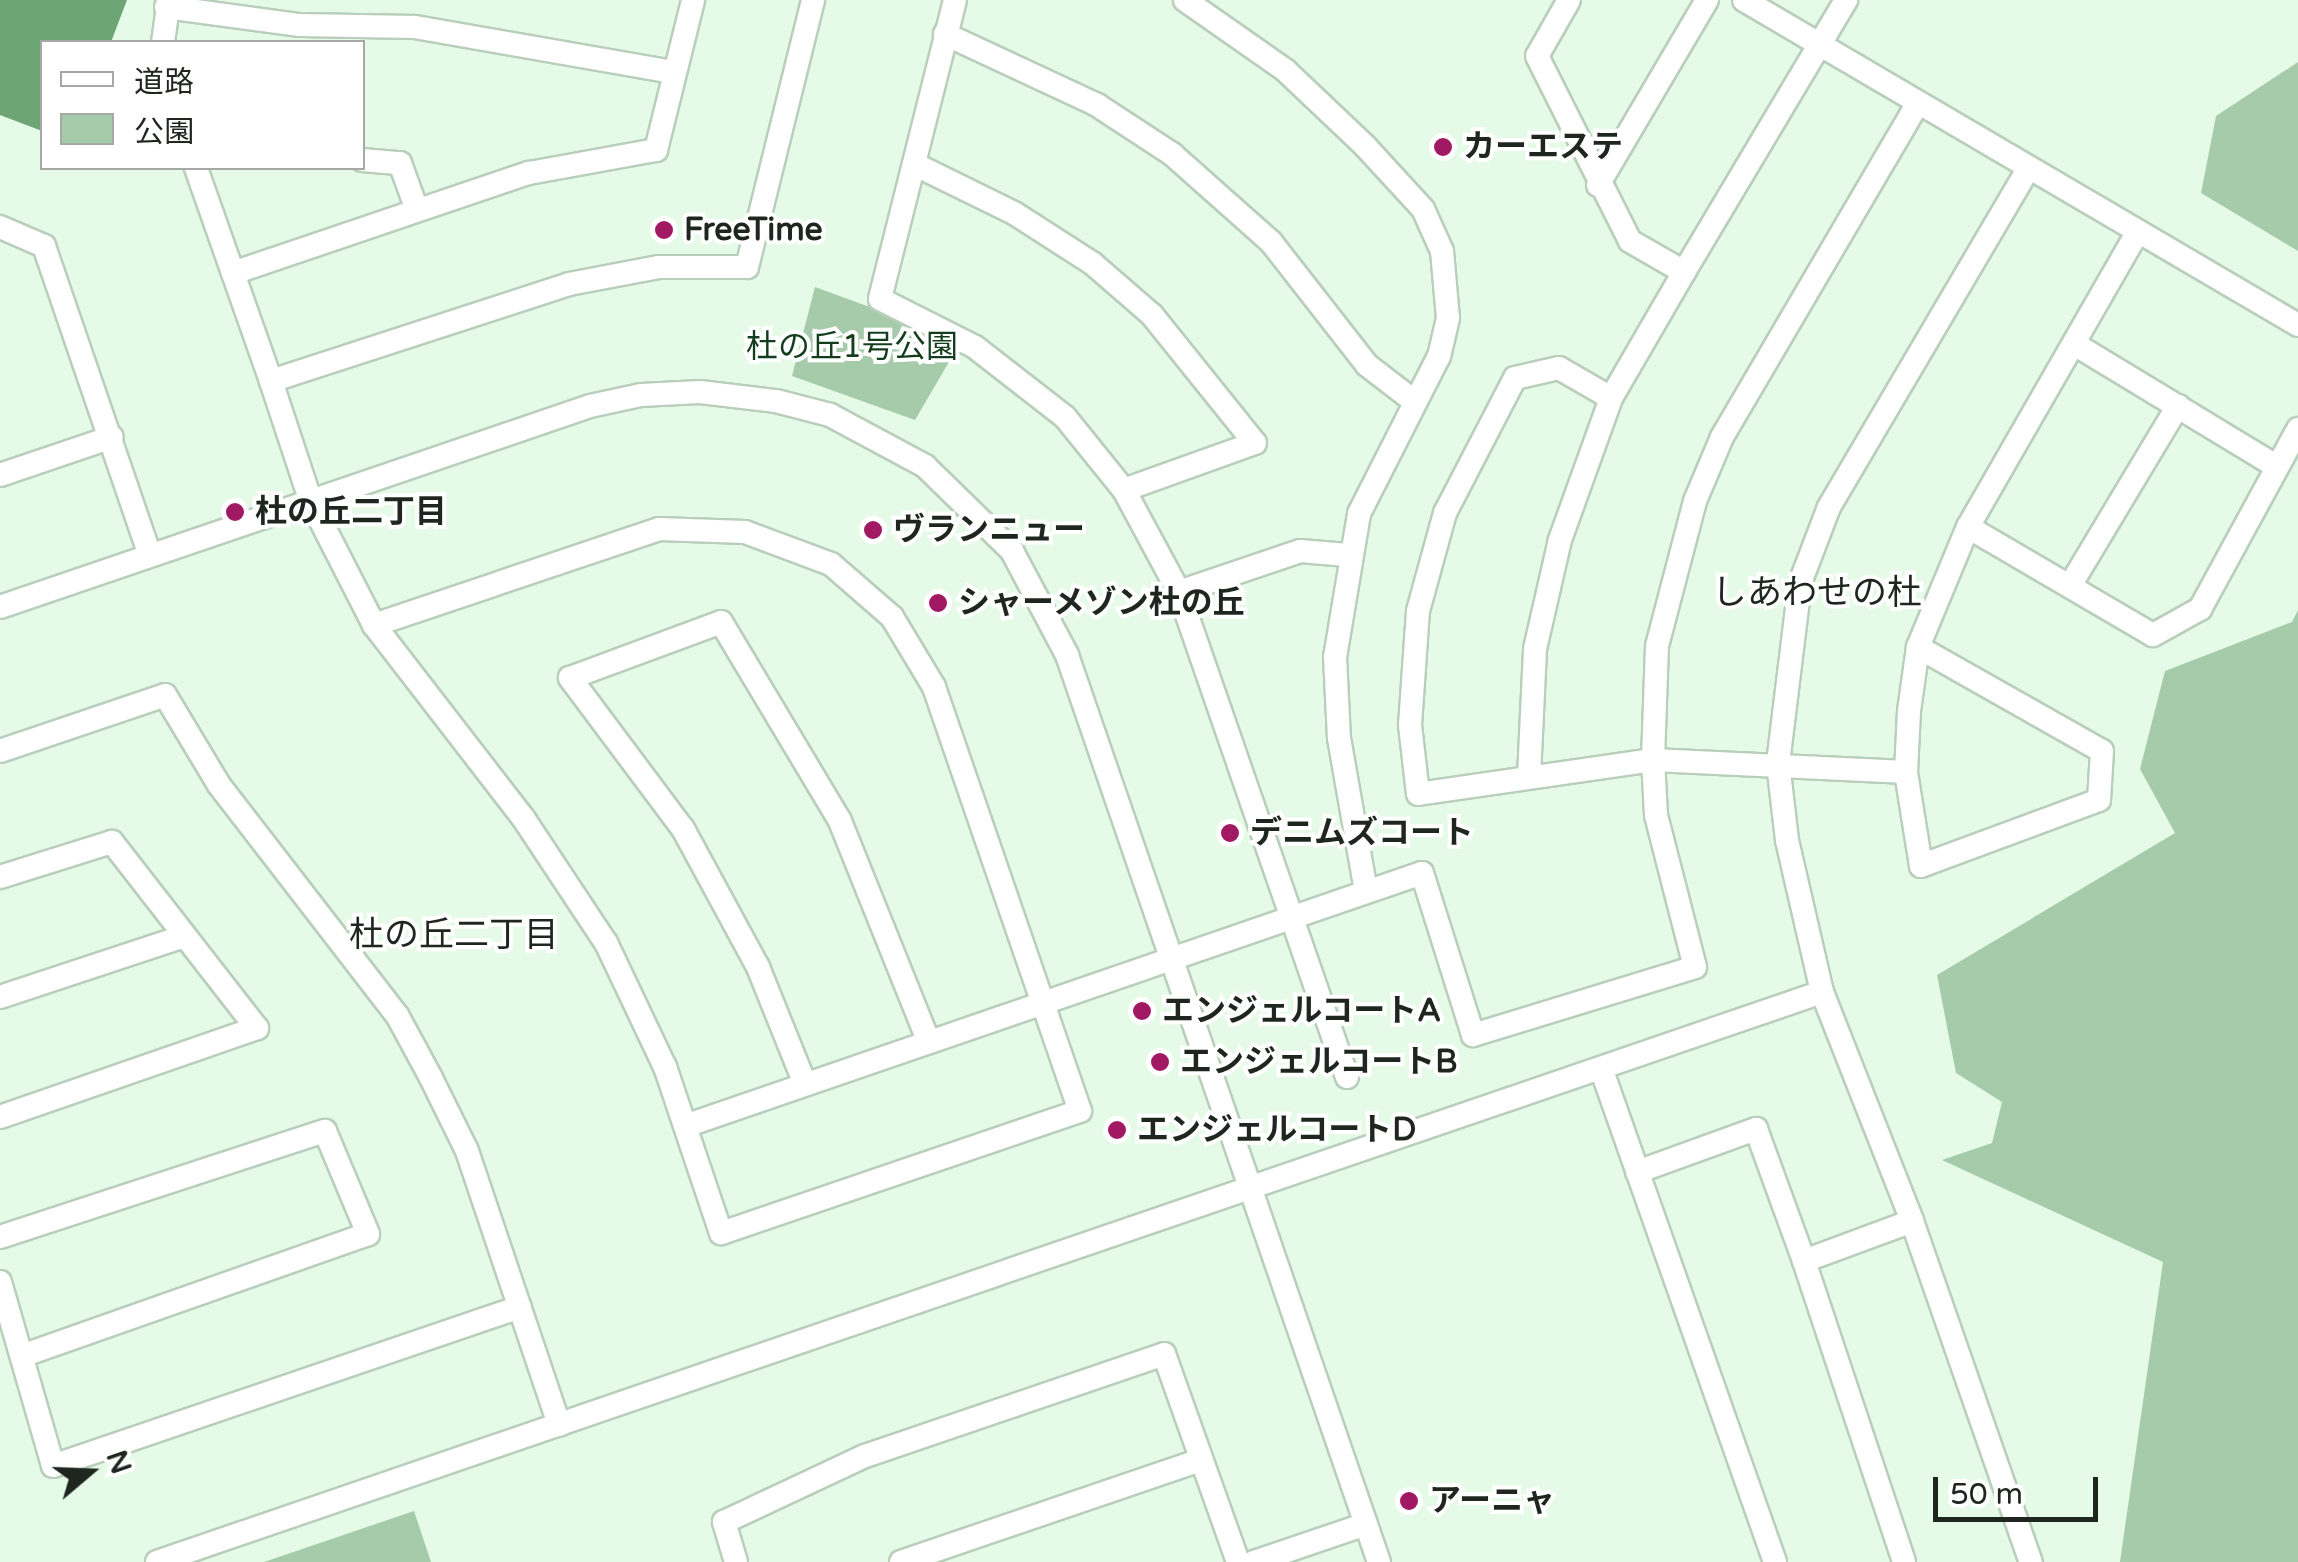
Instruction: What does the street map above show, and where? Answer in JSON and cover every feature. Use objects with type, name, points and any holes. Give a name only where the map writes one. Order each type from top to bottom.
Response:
[{"type":"street","points":[[233,273],[529,173],[656,150],[693,0]]},
{"type":"street","points":[[271,381],[569,284],[659,267],[747,267],[814,0]]},
{"type":"street","points":[[955,0],[880,298],[975,347],[1065,417],[1124,490],[1178,592],[1347,1077]]},
{"type":"street","points":[[1185,0],[1285,70],[1366,147],[1435,230],[1448,318],[1439,356],[1359,514],[1348,555],[1335,657],[1338,738],[1366,891]]},
{"type":"street","points":[[1568,0],[1537,56],[1598,185],[1630,241],[1684,272]]},
{"type":"street","points":[[1598,185],[1707,0]]},
{"type":"street","points":[[1744,0],[2027,171],[2298,325]]},
{"type":"street","points":[[1529,777],[1535,648],[1560,540],[1611,398],[1846,0]]},
{"type":"street","points":[[163,40],[168,4],[300,25],[415,26],[674,72]]},
{"type":"street","points":[[945,34],[1098,105],[1172,154],[1271,242],[1367,366],[1414,401]]},
{"type":"street","points":[[688,1125],[1422,873],[1473,1035],[1696,967],[1656,815],[1657,646],[1695,500],[1722,437],[1917,104]]},
{"type":"street","points":[[365,160],[400,163],[417,210]]},
{"type":"street","points":[[914,164],[1014,213],[1092,263],[1152,315],[1255,444],[1124,490]]},
{"type":"street","points":[[197,170],[311,502],[374,625],[565,877],[636,1002],[688,1125],[722,1233],[1080,1112],[934,687],[892,617],[830,564],[746,532],[659,529],[374,625]]},
{"type":"street","points":[[2027,171],[1821,522],[1788,643],[1778,763],[1794,878],[1822,992],[1912,1221],[2031,1562]]},
{"type":"street","points":[[0,228],[44,246],[150,554]]},
{"type":"street","points":[[1918,647],[2102,751],[2100,800],[1921,866],[1906,772],[1918,647],[1968,528],[2137,233]]},
{"type":"street","points":[[2076,345],[2276,466]]},
{"type":"street","points":[[1611,398],[1559,368],[1515,378],[1445,513],[1418,611],[1410,725],[1418,794],[1654,760],[1906,772]]},
{"type":"street","points":[[0,607],[590,406],[642,396],[700,392],[776,401],[885,440],[975,509],[1044,601],[1252,1187],[1379,1562]]},
{"type":"street","points":[[2072,584],[2178,406]]},
{"type":"street","points":[[1968,528],[2072,584],[2153,635],[2200,609],[2298,429]]},
{"type":"street","points":[[0,475],[112,438]]},
{"type":"street","points":[[1178,592],[1300,551],[1348,555]]},
{"type":"street","points":[[805,1084],[758,967],[682,828],[570,678],[720,622],[840,821],[928,1042]]},
{"type":"street","points":[[0,751],[165,695],[220,785],[397,1015],[467,1150],[559,1425]]},
{"type":"street","points":[[0,877],[112,842],[257,1028],[0,1117]]},
{"type":"street","points":[[0,997],[184,936]]},
{"type":"street","points":[[156,1562],[1822,992]]},
{"type":"street","points":[[1601,1068],[1775,1562]]},
{"type":"street","points":[[1637,1172],[1756,1129],[1804,1260],[1904,1562]]},
{"type":"street","points":[[0,1237],[325,1131],[368,1234],[22,1356]]},
{"type":"street","points":[[1804,1260],[1912,1221]]},
{"type":"street","points":[[0,1282],[53,1466],[520,1308]]},
{"type":"street","points":[[736,1562],[724,1522],[865,1456],[1164,1354],[1238,1562]]},
{"type":"street","points":[[901,1562],[1200,1460]]},
{"type":"street","points":[[1254,1562],[1366,1524]]},
{"type":"green space","points":[[2298,62],[2298,251],[2201,193],[2216,116]]},
{"type":"green space","name":"杜の丘1号公園","points":[[815,287],[908,321],[956,350],[915,420],[792,376]]},
{"type":"green space","points":[[2298,610],[2298,1562],[2120,1562],[2163,1262],[1942,1160],[1992,1143],[2002,1102],[1956,1073],[1937,975],[2175,833],[2140,769],[2165,671],[2292,622]]},
{"type":"green space","points":[[414,1511],[431,1562],[264,1562]]},
{"type":"shaded area","points":[[0,0],[127,0],[112,40],[40,40],[40,130],[0,115]]},
{"type":"place","name":"カーエステ","points":[[1443,147]]},
{"type":"place","name":"FreeTime","points":[[664,230]]},
{"type":"place","name":"杜の丘二丁目","points":[[235,512]]},
{"type":"place","name":"ヴランニュー","points":[[873,530]]},
{"type":"place","name":"シャーメゾン杜の丘","points":[[938,603]]},
{"type":"place","name":"デニムズコート","points":[[1230,833]]},
{"type":"place","name":"エンジェルコートA","points":[[1142,1011]]},
{"type":"place","name":"エンジェルコートB","points":[[1160,1062]]},
{"type":"place","name":"エンジェルコートD","points":[[1117,1130]]},
{"type":"place","name":"アーニャ","points":[[1409,1501]]},
{"type":"district","name":"しあわせの杜","points":[[1817,593]]},
{"type":"district","name":"杜の丘二丁目","points":[[454,935]]}]
